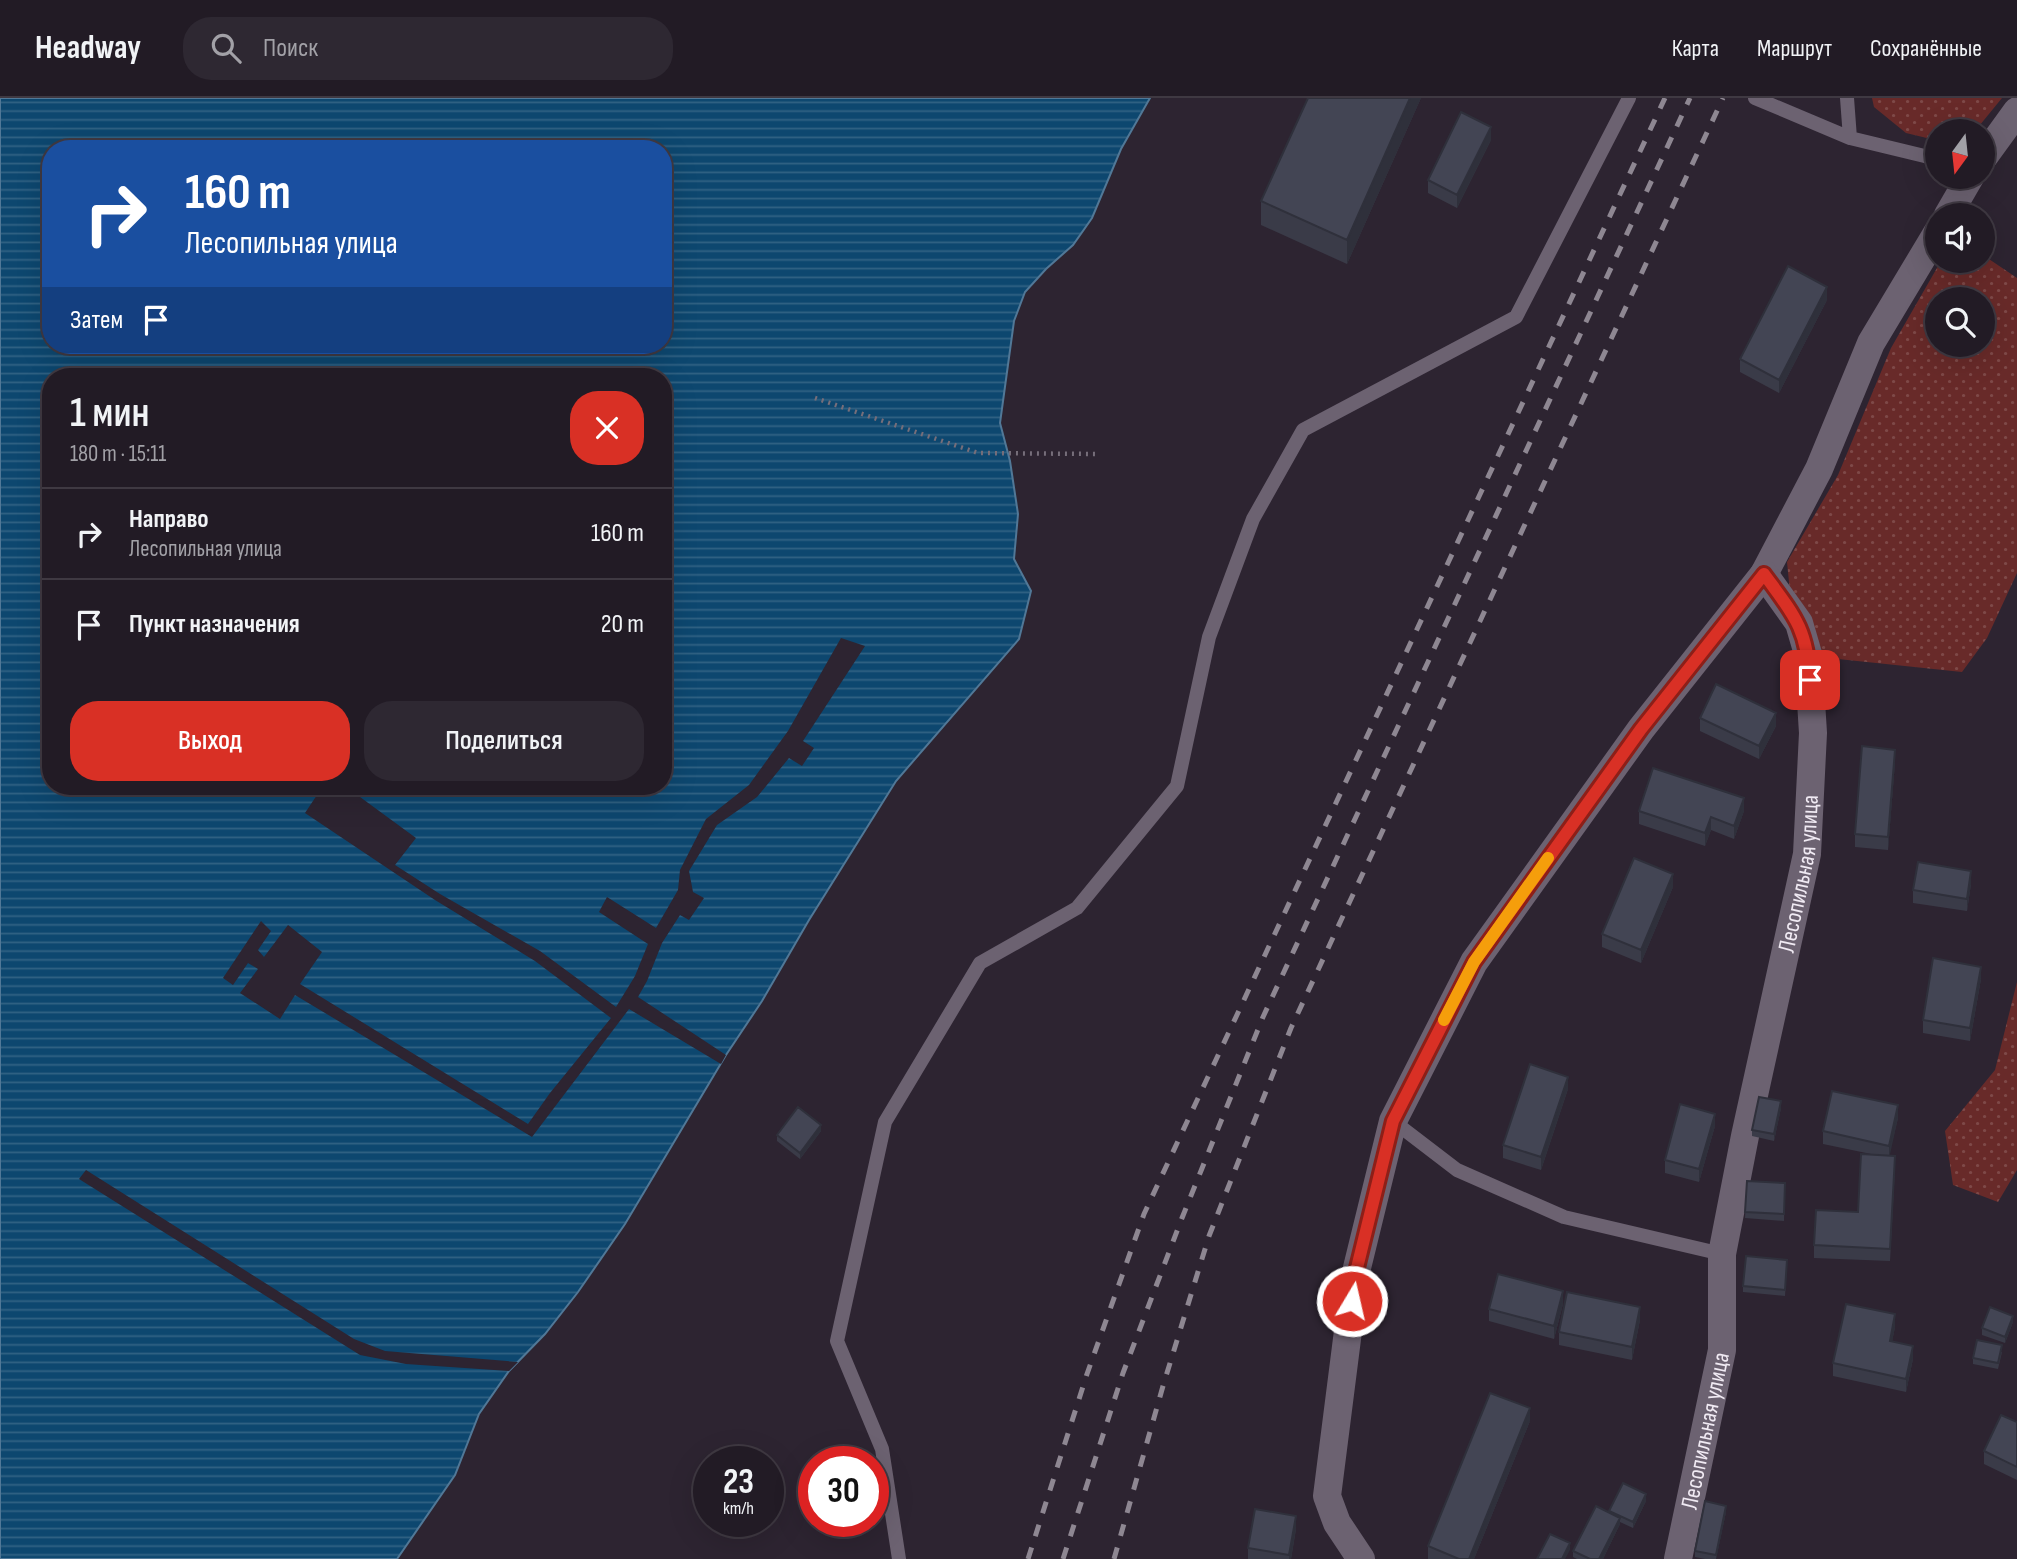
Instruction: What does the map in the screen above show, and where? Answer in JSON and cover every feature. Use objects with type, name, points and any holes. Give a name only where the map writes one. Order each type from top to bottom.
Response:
[{"type":"street","points":[[1995,141],[2017,111]]},
{"type":"street","points":[[1361,1559],[1337,1523],[1327,1496],[1355,1276],[1393,1121],[1474,962],[1641,729],[1764,574],[1819,470],[1871,343],[1925,253]]},
{"type":"street","name":"Лесопильная улица","points":[[1678,1559],[1722,1350],[1722,1254],[1807,854],[1813,733],[1808,654],[1799,622],[1764,574]]},
{"type":"lane","points":[[899,1559],[881,1449],[837,1341],[885,1122],[981,963],[1077,908],[1177,786],[1209,637],[1253,519],[1303,430],[1516,317],[1629,98]]},
{"type":"lane","points":[[1755,98],[1850,138],[1925,156]]},
{"type":"lane","points":[[1847,98],[1850,138]]},
{"type":"lane","points":[[1393,1121],[1457,1170],[1564,1217],[1722,1254]]},
{"type":"path","points":[[815,398],[978,453],[1097,454]]},
{"type":"shaded area","points":[[1872,98],[2002,98],[1985,119],[1925,119],[1925,138],[1906,133],[1874,107]]},
{"type":"shaded area","points":[[1995,263],[2017,278],[2017,573],[1987,638],[1962,672],[1819,657],[1790,592],[1787,562],[1838,475],[1891,348],[1925,289],[1925,357],[1995,357],[1995,287],[1926,287],[1934,273],[1995,273]]},
{"type":"shaded area","points":[[2017,982],[2017,1170],[1998,1202],[1953,1185],[1945,1131],[1995,1070]]},
{"type":"water","points":[[0,98],[1150,98],[1121,149],[1092,218],[1073,245],[1025,292],[1014,321],[1000,423],[1010,461],[1018,514],[1014,559],[1031,591],[1019,639],[896,781],[625,1224],[578,1292],[545,1334],[509,1371],[479,1414],[455,1475],[397,1559],[0,1559]]},
{"type":"pier","points":[[841,638],[865,646],[803,741],[814,748],[802,766],[789,758],[757,797],[717,825],[689,871],[693,892],[704,898],[689,920],[680,915],[662,943],[638,997],[726,1055],[721,1064],[629,1009],[532,1137],[295,995],[280,1019],[240,993],[258,969],[248,963],[233,985],[223,978],[261,921],[271,931],[258,950],[264,957],[288,925],[322,952],[300,984],[528,1124],[611,1018],[535,961],[435,900],[305,813],[317,795],[357,795],[416,838],[395,865],[540,951],[616,1007],[635,976],[648,944],[599,912],[607,897],[656,928],[678,890],[680,870],[706,819],[749,785],[788,731]]},
{"type":"pier","points":[[86,1170],[354,1339],[385,1351],[518,1362],[509,1371],[406,1364],[360,1355],[79,1179]]},
{"type":"building","points":[[1308,98],[1410,98],[1347,240],[1261,201]]},
{"type":"building","points":[[1461,112],[1491,127],[1457,195],[1428,180]]},
{"type":"building","points":[[1788,266],[1827,287],[1779,380],[1740,359]]},
{"type":"building","points":[[1716,684],[1776,713],[1759,746],[1700,718]]},
{"type":"building","points":[[1862,746],[1895,750],[1888,837],[1855,834]]},
{"type":"building","points":[[1653,768],[1744,798],[1734,826],[1711,817],[1705,833],[1639,811]]},
{"type":"building","points":[[1634,858],[1673,874],[1641,950],[1602,934]]},
{"type":"building","points":[[1918,862],[1971,871],[1967,899],[1913,890]]},
{"type":"building","points":[[1933,958],[1981,967],[1970,1028],[1923,1020]]},
{"type":"building","points":[[1530,1064],[1568,1077],[1541,1157],[1503,1145]]},
{"type":"building","points":[[1832,1091],[1898,1105],[1889,1146],[1823,1131]]},
{"type":"building","points":[[1759,1097],[1781,1101],[1774,1134],[1752,1130]]},
{"type":"building","points":[[1680,1104],[1715,1114],[1699,1169],[1665,1160]]},
{"type":"building","points":[[798,1107],[821,1125],[800,1153],[777,1135]]},
{"type":"building","points":[[1861,1154],[1895,1156],[1890,1249],[1814,1245],[1816,1210],[1858,1212]]},
{"type":"building","points":[[1747,1181],[1785,1183],[1784,1214],[1745,1212]]},
{"type":"building","points":[[1746,1256],[1787,1260],[1785,1290],[1743,1286]]},
{"type":"building","points":[[1498,1274],[1563,1291],[1554,1326],[1489,1309]]},
{"type":"building","points":[[1567,1292],[1640,1307],[1632,1347],[1559,1332]]},
{"type":"building","points":[[1846,1304],[1895,1314],[1890,1341],[1913,1346],[1906,1379],[1833,1363]]},
{"type":"building","points":[[1990,1307],[2013,1316],[2005,1337],[1982,1328]]},
{"type":"building","points":[[1977,1340],[2002,1345],[1998,1363],[1973,1358]]},
{"type":"building","points":[[1490,1393],[1530,1408],[1469,1559],[1459,1559],[1428,1546]]},
{"type":"building","points":[[2001,1415],[2017,1422],[2017,1467],[1984,1451]]},
{"type":"building","points":[[1623,1483],[1646,1494],[1633,1522],[1609,1511]]},
{"type":"building","points":[[1705,1501],[1726,1506],[1716,1555],[1695,1551]]},
{"type":"building","points":[[1596,1506],[1620,1518],[1599,1559],[1590,1559],[1573,1551]]},
{"type":"building","points":[[1255,1509],[1296,1516],[1289,1555],[1248,1548]]},
{"type":"building","points":[[1550,1534],[1570,1543],[1562,1559],[1537,1559]]},
{"type":"railway","points":[[1028,1559],[1087,1374],[1144,1214],[1665,98]]},
{"type":"railway","points":[[1063,1559],[1123,1373],[1263,1017],[1690,98]]},
{"type":"railway","points":[[1114,1559],[1209,1236],[1291,1028],[1723,98]]},
{"type":"slow traffic","points":[[1444,1020],[1474,962],[1548,858]]},
{"type":"route","points":[[1352,1301],[1355,1276],[1393,1121],[1474,962],[1641,729],[1764,574],[1799,622],[1808,654],[1810,680]]}]
